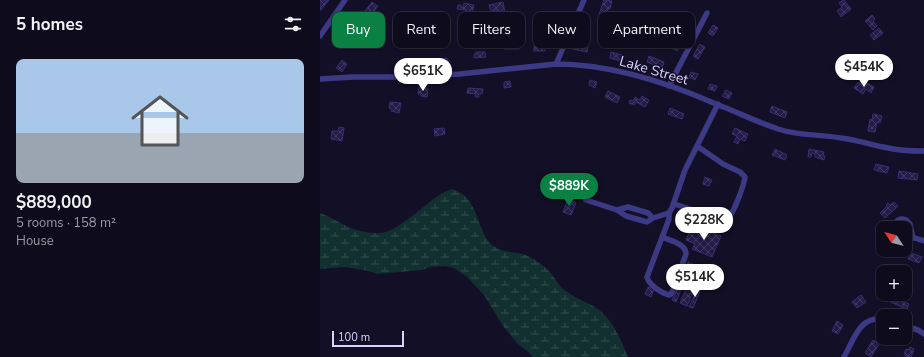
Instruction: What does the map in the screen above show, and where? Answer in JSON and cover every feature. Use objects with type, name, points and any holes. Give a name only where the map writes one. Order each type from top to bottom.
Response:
[{"type":"street","points":[[320,36],[345,0]]},
{"type":"street","points":[[556,64],[584,0]]},
{"type":"street","points":[[669,86],[706,13]]},
{"type":"street","name":"Lake Street","points":[[320,79],[460,74],[556,64],[593,66],[642,77],[669,86],[718,104],[762,123],[789,132],[839,137],[905,151],[924,151]]},
{"type":"street","points":[[662,237],[680,245],[686,251],[673,290],[669,295],[665,294],[650,283],[647,277],[662,237],[669,219],[669,213],[674,204],[685,170],[718,104]]},
{"type":"street","points":[[674,204],[726,219],[730,216],[744,183],[745,178],[740,172],[723,164],[697,146]]},
{"type":"street","points":[[586,200],[617,210],[626,216],[647,222],[653,218],[669,213]]},
{"type":"street","points":[[617,210],[628,207],[648,213],[653,218]]},
{"type":"street","points":[[897,221],[902,219],[907,221]]},
{"type":"street","points":[[912,233],[913,238],[924,241]]},
{"type":"street","points":[[844,357],[858,331],[865,323],[876,318]]},
{"type":"street","points":[[912,328],[924,334]]},
{"type":"green space","points":[[452,189],[464,195],[469,201],[487,239],[491,244],[500,250],[523,254],[534,259],[550,272],[563,289],[601,312],[615,329],[628,357],[533,357],[518,344],[503,326],[484,295],[467,277],[454,268],[445,266],[430,267],[422,270],[377,274],[369,271],[345,267],[320,269],[320,213],[361,231],[370,233],[387,232],[401,224],[443,193]]},
{"type":"building","points":[[320,0],[329,0],[321,10],[320,10]]},
{"type":"building","points":[[604,0],[612,1],[610,9],[608,9],[607,12],[600,12]]},
{"type":"building","points":[[843,0],[851,9],[841,17],[837,11],[842,7],[839,3]]},
{"type":"building","points":[[372,2],[378,6],[373,12],[365,11]]},
{"type":"building","points":[[503,2],[505,12],[500,12],[499,10],[491,12],[489,5]]},
{"type":"building","points":[[464,3],[474,5],[472,12],[466,12],[466,10],[457,9],[458,5],[461,5],[463,8]]},
{"type":"building","points":[[872,15],[875,19],[873,21],[877,26],[873,30],[865,21]]},
{"type":"building","points":[[713,25],[718,28],[713,36],[708,33]]},
{"type":"building","points":[[879,28],[883,33],[874,40],[870,35]]},
{"type":"building","points":[[700,44],[705,47],[698,59],[693,56]]},
{"type":"building","points":[[504,48],[519,48],[519,49]]},
{"type":"building","points":[[534,48],[545,48],[545,51],[534,51]]},
{"type":"building","points":[[572,48],[588,48],[587,52]]},
{"type":"building","points":[[476,52],[485,52],[486,57],[474,58],[474,54],[476,54]]},
{"type":"building","points":[[611,52],[622,55],[620,61],[610,58]]},
{"type":"building","points":[[649,56],[664,62],[662,68],[647,62]]},
{"type":"building","points":[[447,58],[448,64],[433,66],[432,60]]},
{"type":"building","points":[[342,60],[347,64],[342,72],[336,68]]},
{"type":"building","points":[[691,72],[698,74],[695,80],[689,77]]},
{"type":"building","points":[[590,80],[597,82],[595,88],[589,85]]},
{"type":"building","points":[[510,81],[511,87],[504,88],[504,82]]},
{"type":"building","points":[[858,82],[863,85],[865,82],[874,87],[871,93],[866,89],[863,94],[854,88]]},
{"type":"building","points":[[710,84],[717,86],[715,91],[708,89]]},
{"type":"building","points":[[419,87],[428,89],[427,97],[418,94]]},
{"type":"building","points":[[468,88],[483,89],[482,94],[479,94],[479,97],[475,97],[476,94],[467,93]]},
{"type":"building","points":[[726,90],[732,93],[729,99],[722,96]]},
{"type":"building","points":[[608,91],[620,97],[617,103],[605,97]]},
{"type":"building","points":[[642,96],[649,100],[645,107],[636,102],[634,105],[629,103],[630,100],[633,101],[635,97],[640,100]]},
{"type":"building","points":[[390,102],[401,103],[399,113],[391,111],[392,109],[389,108]]},
{"type":"building","points":[[772,106],[787,112],[785,118],[770,112]]},
{"type":"building","points":[[670,108],[684,114],[682,119],[668,114]]},
{"type":"building","points":[[873,114],[882,116],[880,123],[877,122],[875,132],[868,131],[870,119],[872,120]]},
{"type":"building","points":[[339,127],[344,128],[342,141],[331,139],[332,131],[338,131]]},
{"type":"building","points":[[444,128],[445,134],[435,136],[434,129]]},
{"type":"building","points":[[735,128],[748,134],[745,141],[740,139],[738,144],[734,142],[737,136],[732,134]]},
{"type":"building","points":[[775,149],[787,155],[785,160],[772,155]]},
{"type":"building","points":[[809,149],[824,152],[824,160],[815,157],[815,154],[812,153],[811,157],[808,157]]},
{"type":"building","points":[[876,164],[889,167],[887,173],[874,170]]},
{"type":"building","points":[[899,171],[918,174],[917,180],[898,178]]},
{"type":"building","points":[[705,177],[712,180],[709,186],[703,184]]},
{"type":"building","points":[[568,199],[576,203],[571,215],[563,212]]},
{"type":"building","points":[[894,202],[898,206],[885,218],[880,213],[888,203],[890,205]]},
{"type":"building","points":[[688,214],[696,216],[694,221],[686,219]]},
{"type":"building","points":[[692,226],[700,229],[700,227],[721,236],[712,257],[692,249],[695,244],[686,240]]},
{"type":"building","points":[[912,253],[922,257],[919,263],[908,259],[909,257],[912,257]]},
{"type":"building","points":[[688,262],[707,270],[704,276],[685,268]]},
{"type":"building","points":[[684,272],[703,281],[701,285],[682,276]]},
{"type":"building","points":[[681,281],[684,282],[676,302],[672,300]]},
{"type":"building","points":[[688,284],[695,287],[687,306],[680,303]]},
{"type":"building","points":[[648,287],[654,289],[651,297],[645,294]]},
{"type":"building","points":[[698,288],[701,289],[693,308],[689,307]]},
{"type":"building","points":[[861,295],[866,302],[857,308],[852,302]]},
{"type":"building","points":[[902,301],[909,304],[907,309],[890,302]]},
{"type":"building","points":[[837,321],[843,325],[838,334],[832,331]]},
{"type":"building","points":[[873,340],[876,342],[876,345],[878,345],[871,357],[865,353]]},
{"type":"building","points":[[910,347],[914,349],[911,357],[905,357],[906,354],[904,354],[906,349],[908,350]]}]
